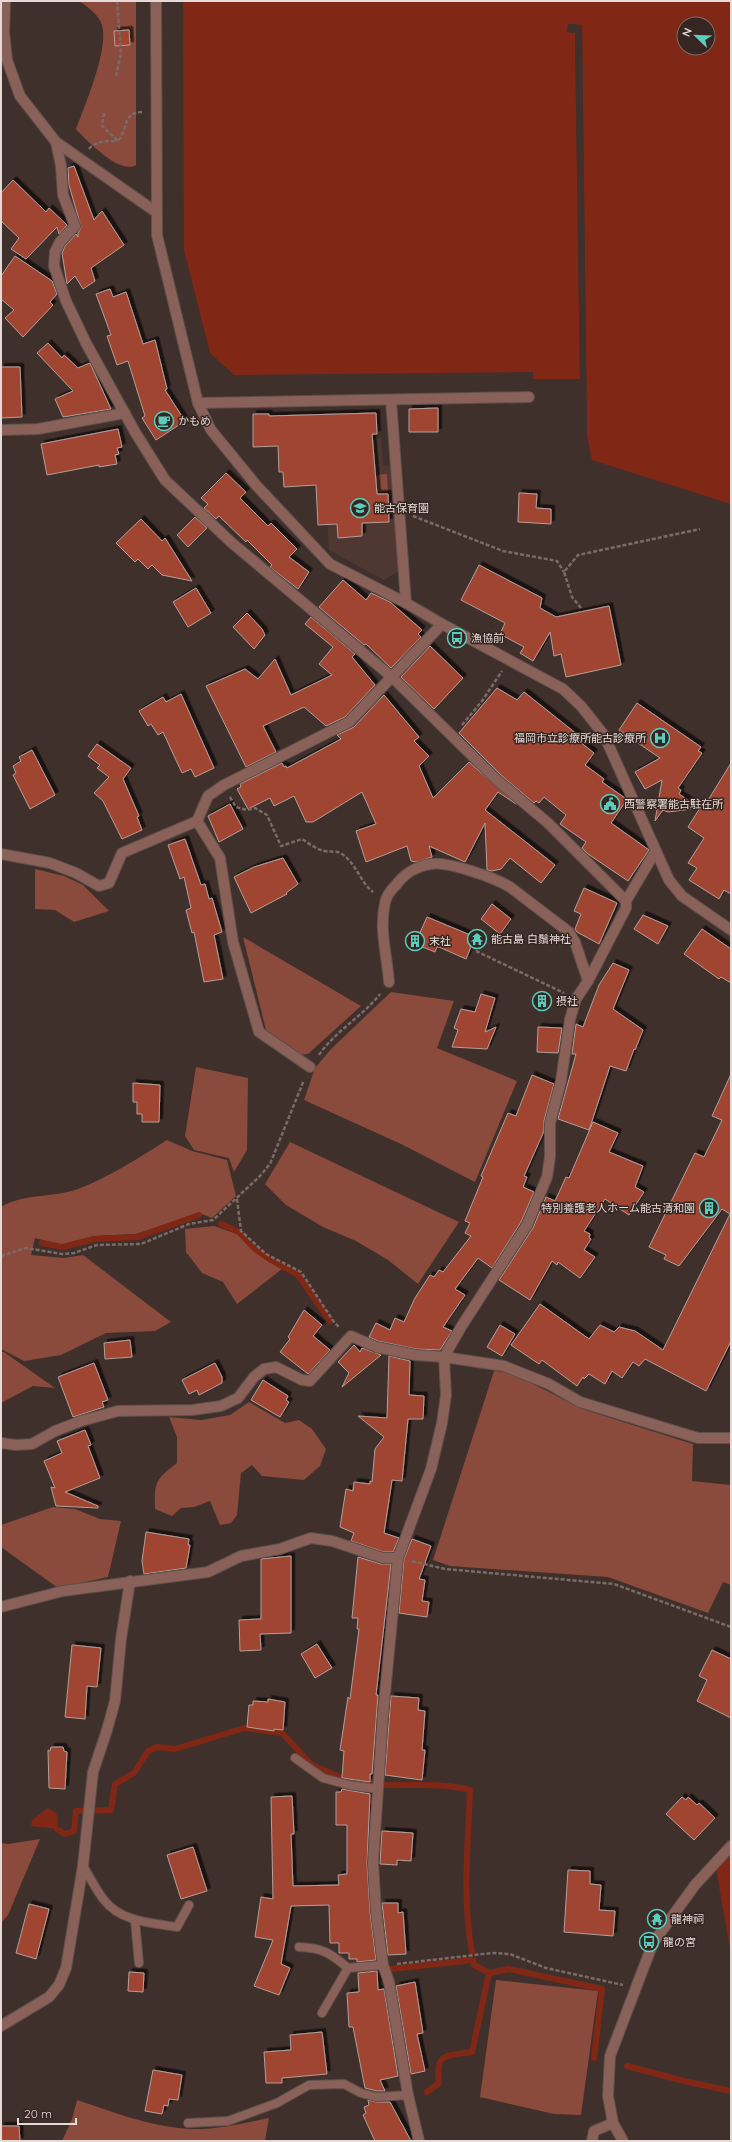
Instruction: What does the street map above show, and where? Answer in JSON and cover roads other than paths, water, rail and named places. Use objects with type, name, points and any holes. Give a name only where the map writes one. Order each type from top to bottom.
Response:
[{"type":"street","points":[[5,1],[4,32],[7,60],[20,96],[56,142],[156,212]]},
{"type":"street","points":[[156,1],[157,235],[198,403],[211,430],[256,485],[330,564],[406,603],[563,689],[581,706],[604,735],[655,852],[669,880],[682,896],[731,930]]},
{"type":"street","points":[[56,142],[61,166],[63,194],[75,226],[60,242],[55,252],[54,266],[66,301],[86,342],[125,413],[165,480],[232,543],[392,677],[451,737],[498,781],[548,823],[626,902]]},
{"type":"street","points":[[198,403],[529,397]]},
{"type":"street","points":[[391,400],[406,603]]},
{"type":"street","points":[[1,430],[38,429],[125,413]]},
{"type":"street","points":[[1,854],[50,863],[76,873],[99,886],[109,883],[122,853],[197,821],[208,796],[224,786],[349,722],[442,624]]},
{"type":"street","points":[[197,821],[220,858],[233,942],[259,1032],[310,1067]]},
{"type":"street","points":[[419,2141],[408,2095],[389,1982],[383,1965],[373,1863],[377,1789],[398,1558],[431,1469],[442,1423],[446,1395],[444,1357],[461,1327],[527,1225],[547,1177],[550,1156],[550,1123],[562,1081],[570,1019],[576,999],[588,981],[626,908],[626,902],[655,852]]},
{"type":"street","points":[[389,982],[383,943],[383,916],[385,901],[404,874],[432,864],[445,864],[500,881],[569,932],[575,942],[588,981]]},
{"type":"street","points":[[1,1443],[16,1445],[32,1444],[62,1428],[118,1411],[192,1410],[220,1406],[238,1398],[254,1377],[264,1369],[276,1367],[302,1380],[310,1381],[351,1336],[376,1347],[415,1355],[444,1357],[504,1366],[549,1384],[580,1402],[698,1438],[731,1438]]},
{"type":"street","points":[[1,1607],[63,1591],[130,1581],[208,1572],[241,1556],[280,1549],[311,1538],[332,1541],[383,1558],[398,1558]]},
{"type":"street","points":[[1,2026],[48,1997],[59,1985],[66,1968],[83,1866],[93,1772],[115,1701],[121,1639],[130,1581]]},
{"type":"street","points":[[623,2141],[613,2123],[608,2096],[610,2056],[653,1943],[695,1886],[731,1846]]},
{"type":"street","points":[[592,2141],[594,2130],[613,2123]]},
{"type":"lane","points":[[295,1758],[323,1778],[349,1785],[377,1789]]},
{"type":"lane","points":[[83,1866],[104,1900],[116,1911],[135,1921],[177,1927],[190,1905]]},
{"type":"lane","points":[[135,1921],[139,1963]]},
{"type":"lane","points":[[299,1947],[316,1948],[330,1953],[348,1968],[383,1965]]},
{"type":"lane","points":[[322,2013],[348,1968]]},
{"type":"lane","points":[[188,2123],[228,2121],[277,2103],[309,2085],[344,2084],[361,2094],[376,2097],[408,2095]]},
{"type":"waterway","points":[[42,1243],[62,1247],[95,1239],[138,1237],[199,1215]]},
{"type":"waterway","points":[[221,1224],[239,1232],[254,1248],[268,1258],[298,1275],[330,1321]]},
{"type":"waterway","points":[[57,1829],[65,1834],[74,1831],[76,1811],[111,1810],[115,1784],[134,1773],[148,1751],[157,1747],[175,1749],[244,1728],[282,1733],[312,1765],[351,1782]]},
{"type":"waterway","points":[[362,1783],[373,1784]]},
{"type":"waterway","points":[[380,1785],[436,1785],[470,1790],[466,1892],[472,1952]]},
{"type":"waterway","points":[[391,1969],[473,1960],[474,1965],[489,1973],[509,1969],[602,1989],[594,2058]]},
{"type":"waterway","points":[[427,2092],[439,2083],[439,2066],[444,2057],[472,2052],[489,1973]]},
{"type":"waterway","points":[[627,2066],[684,2081],[731,2091]]},
{"type":"place","name":"かもめ","points":[[164,421]]},
{"type":"place","name":"能古保育園","points":[[360,508]]},
{"type":"place","name":"漁協前","points":[[457,638]]},
{"type":"place","name":"福岡市立診療所能古診療所","points":[[660,738]]},
{"type":"place","name":"西警察署能古駐在所","points":[[610,804]]},
{"type":"place","name":"能古島 白鬚神社","points":[[477,939]]},
{"type":"place","name":"末社","points":[[415,941]]},
{"type":"place","name":"摂社","points":[[542,1001]]},
{"type":"place","name":"特別養護老人ホーム能古清和園","points":[[709,1208]]},
{"type":"place","name":"龍神祠","points":[[657,1919]]},
{"type":"place","name":"龍の宮","points":[[649,1942]]}]
